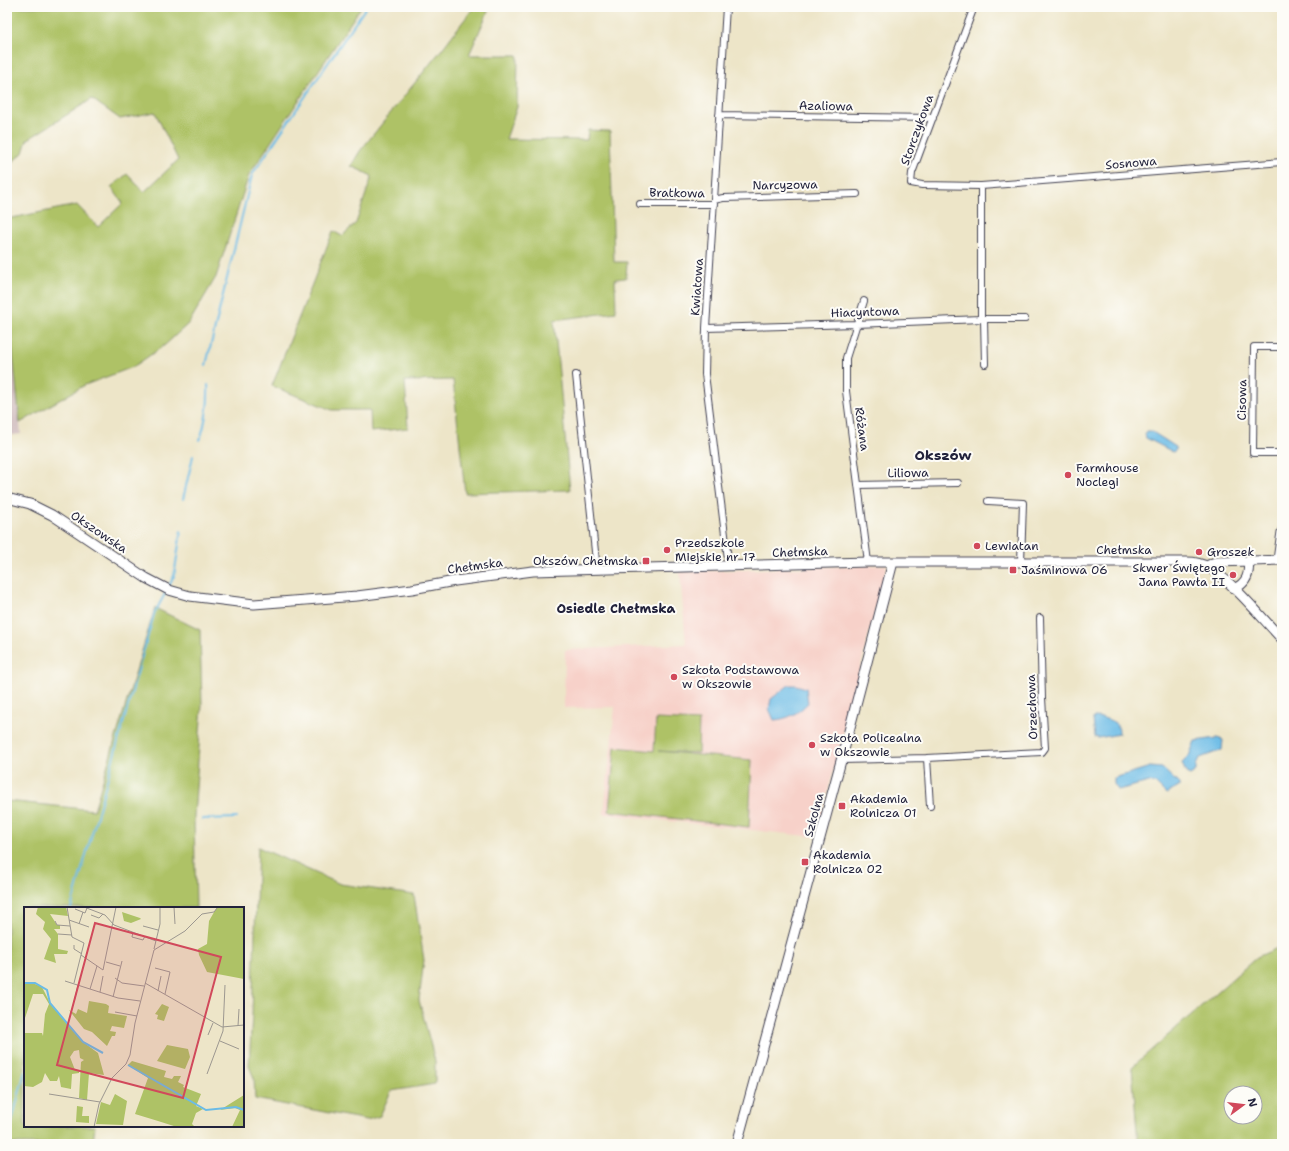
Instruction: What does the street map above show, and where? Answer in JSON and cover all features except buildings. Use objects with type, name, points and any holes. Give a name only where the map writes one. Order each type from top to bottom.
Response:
[{"type":"main road","name":"Okszowska","points":[[7,498],[30,504],[52,515],[146,578],[162,587],[176,592]]},
{"type":"main road","points":[[1280,560],[1282,532]]},
{"type":"main road","name":"Chełmska","points":[[176,592],[217,600],[244,603],[268,603],[357,596],[524,572],[868,562],[1187,562],[1207,566],[1215,562],[1280,560]]},
{"type":"main road","points":[[1234,589],[1242,585],[1247,578],[1249,569],[1248,561]]},
{"type":"main road","name":"Szkolna","points":[[737,1144],[842,760],[893,562]]},
{"type":"main road","points":[[1207,566],[1234,589],[1282,639]]},
{"type":"street","name":"Kwiatowa","points":[[726,7],[706,328],[705,374],[729,567]]},
{"type":"street","name":"Storczykowa","points":[[974,7],[912,173],[911,183],[922,185],[981,186]]},
{"type":"street","name":"Azaliowa","points":[[719,115],[933,118]]},
{"type":"street","name":"Sosnowa","points":[[981,186],[1282,162]]},
{"type":"street","points":[[981,186],[985,364]]},
{"type":"street","name":"Narcyzowa","points":[[714,202],[724,198],[857,194]]},
{"type":"street","name":"Bratkowa","points":[[640,204],[714,202]]},
{"type":"street","name":"Różana","points":[[864,301],[846,358],[845,373],[868,562]]},
{"type":"street","name":"Hiacyntowa","points":[[706,328],[1025,319]]},
{"type":"street","name":"Cisowa","points":[[1282,347],[1254,347],[1253,453],[1282,453]]},
{"type":"street","points":[[576,375],[597,570]]},
{"type":"street","name":"Liliowa","points":[[858,485],[958,483]]},
{"type":"street","points":[[988,501],[1023,503],[1021,562]]},
{"type":"street","name":"Orzechowa","points":[[842,760],[927,758],[1042,752],[1045,748],[1040,618]]},
{"type":"street","points":[[927,758],[930,806]]},
{"type":"shaded area","points":[[7,293],[21,434],[7,436]]},
{"type":"shaded area","points":[[887,565],[816,837],[604,814],[615,707],[564,708],[565,650],[686,644],[680,572]]},
{"type":"green space","points":[[7,7],[361,7],[249,175],[216,277],[189,323],[165,345],[133,367],[85,385],[20,423],[7,293],[7,219],[77,205],[98,227],[123,203],[111,187],[127,174],[144,192],[178,160],[155,112],[120,119],[92,99],[27,140],[23,153],[7,166]]},
{"type":"green space","points":[[474,7],[490,7],[469,55],[518,55],[517,107],[506,139],[587,140],[588,130],[610,131],[614,262],[627,262],[626,278],[615,279],[616,312],[554,320],[570,490],[465,493],[453,380],[405,381],[408,428],[371,432],[370,410],[332,410],[272,386],[333,231],[342,236],[356,223],[372,176],[351,166],[360,151]]},
{"type":"green space","points":[[155,608],[200,630],[202,705],[194,816],[196,907],[24,907],[24,1127],[95,1127],[93,1144],[7,1144],[7,801],[94,810]]},
{"type":"green space","points":[[656,719],[699,721],[698,753],[658,751],[752,760],[749,827],[609,811],[615,747],[654,751]]},
{"type":"green space","points":[[258,847],[340,884],[414,895],[424,960],[419,1000],[435,1061],[435,1084],[391,1091],[380,1116],[367,1120],[255,1099],[254,1078],[249,1066]]},
{"type":"green space","points":[[1282,946],[1282,1144],[1138,1144],[1132,1067],[1257,957]]},
{"type":"water","points":[[1147,431],[1151,431],[1176,447],[1176,450],[1173,452],[1146,438],[1145,434]]},
{"type":"water","points":[[789,685],[796,685],[806,688],[808,703],[793,715],[774,720],[769,709],[771,699]]},
{"type":"water","points":[[1094,717],[1104,718],[1114,722],[1117,725],[1119,734],[1098,738],[1095,737]]},
{"type":"water","points":[[1217,738],[1223,740],[1222,750],[1200,758],[1196,765],[1196,771],[1190,775],[1186,773],[1182,763],[1189,756],[1195,741]]},
{"type":"water","points":[[1150,767],[1162,768],[1179,784],[1179,787],[1166,794],[1155,783],[1149,782],[1118,790],[1114,784],[1114,778]]},
{"type":"waterway","points":[[206,365],[252,175],[366,7]]},
{"type":"waterway","points":[[200,440],[207,412],[208,385]]},
{"type":"waterway","points":[[183,499],[193,456]]},
{"type":"waterway","points":[[169,586],[174,576],[181,531]]},
{"type":"waterway","points":[[71,907],[154,614],[166,592]]},
{"type":"waterway","points":[[202,819],[237,818]]},
{"type":"waterway","points":[[7,1140],[24,1075]]},
{"type":"place","name":"Farmhouse Noclegi","points":[[1068,475]]},
{"type":"place","name":"Lewiatan","points":[[977,546]]},
{"type":"place","name":"Przedszkole Miejskie nr 17","points":[[667,550]]},
{"type":"place","name":"Groszek","points":[[1199,552]]},
{"type":"place","name":"Okszów Chełmska","points":[[646,561]]},
{"type":"place","name":"Jaśminowa 06","points":[[1013,570]]},
{"type":"place","name":"Skwer Świętego Jana Pawła II","points":[[1233,575]]},
{"type":"place","name":"Szkoła Podstawowa w Okszowie","points":[[674,677]]},
{"type":"place","name":"Szkoła Policealna w Okszowie","points":[[812,745]]},
{"type":"place","name":"Akademia Rolnicza 01","points":[[842,806]]},
{"type":"place","name":"Akademia Rolnicza 02","points":[[805,862]]},
{"type":"district","name":"Okszów","points":[[943,455]]},
{"type":"district","name":"Osiedle Chełmska","points":[[616,608]]}]
